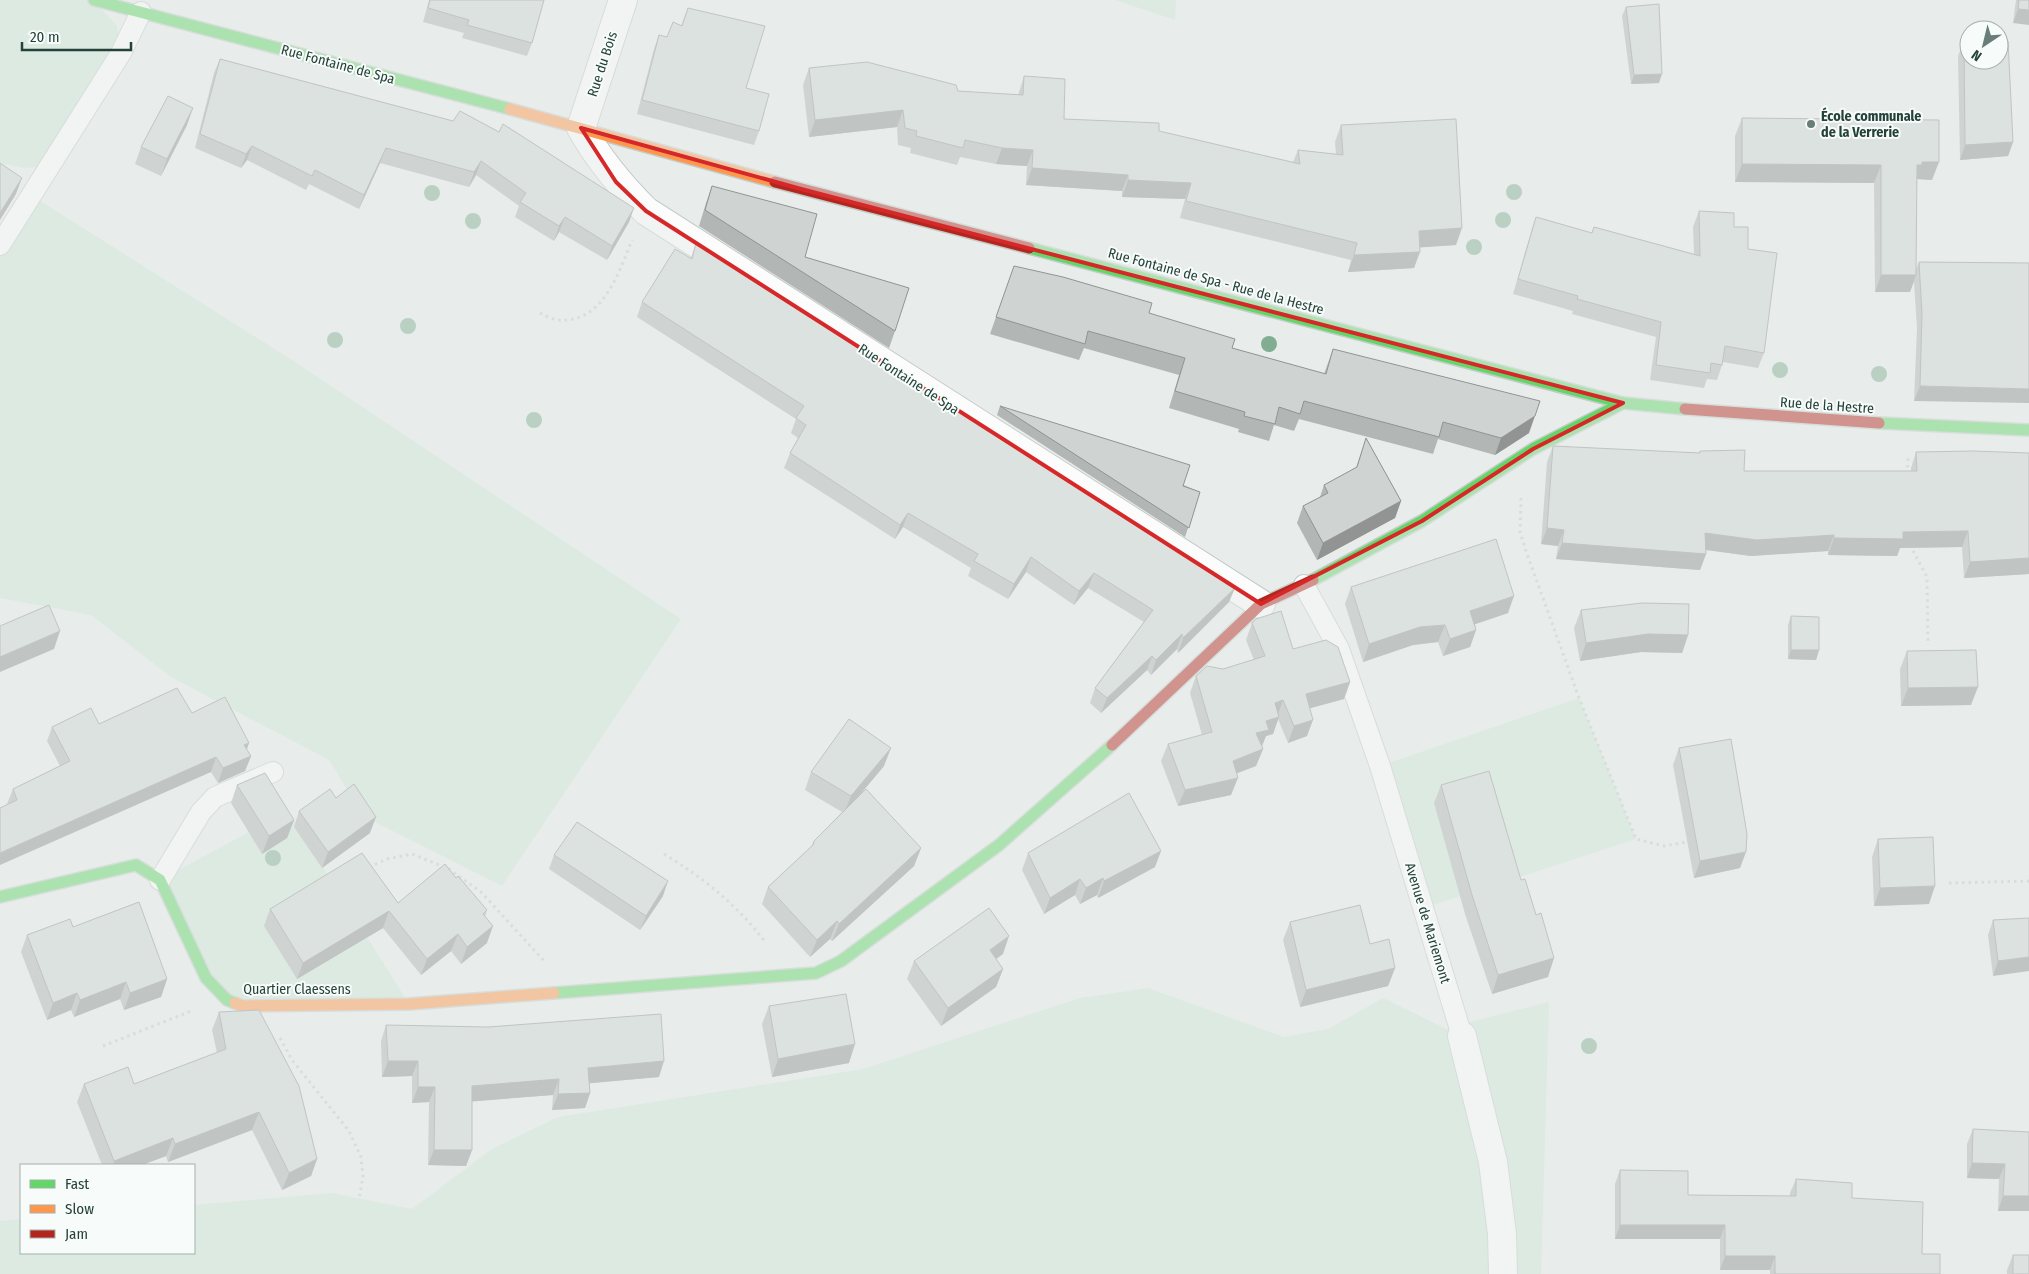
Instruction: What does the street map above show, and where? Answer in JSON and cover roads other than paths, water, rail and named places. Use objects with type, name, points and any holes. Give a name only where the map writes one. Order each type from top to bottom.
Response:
[{"type":"street","name":"Rue Fontaine de Spa","points":[[94,0],[581,128],[801,189]]},
{"type":"street","name":"Rue du Bois","points":[[581,128],[623,0]]},
{"type":"street","name":"Rue Fontaine de Spa","points":[[581,128],[595,154],[616,182],[646,211],[1261,604]]},
{"type":"street","name":"Rue Fontaine de Spa - Rue de la Hestre","points":[[801,189],[1623,403]]},
{"type":"street","name":"Quartier Claessens","points":[[160,880],[206,978],[227,1000],[243,1006],[409,1004],[816,973],[841,962],[999,845],[1070,784],[1261,604],[1304,585],[1422,521],[1528,452],[1623,403]]},
{"type":"street","name":"Rue de la Hestre","points":[[1623,403],[1685,410],[1908,425],[2029,430]]},
{"type":"street","points":[[0,897],[136,865],[160,880]]},
{"type":"street","name":"Avenue de Mariemont","points":[[1462,1036],[1493,1162],[1502,1234],[1503,1274]]},
{"type":"lane","points":[[0,245],[121,53],[141,12]]},
{"type":"lane","name":"Avenue de Mariemont","points":[[1304,585],[1339,648],[1383,776],[1462,1036]]},
{"type":"lane","points":[[160,880],[201,812],[215,797],[273,772]]},
{"type":"place","name":"École communale de la Verrerie","points":[[1811,124]]}]
